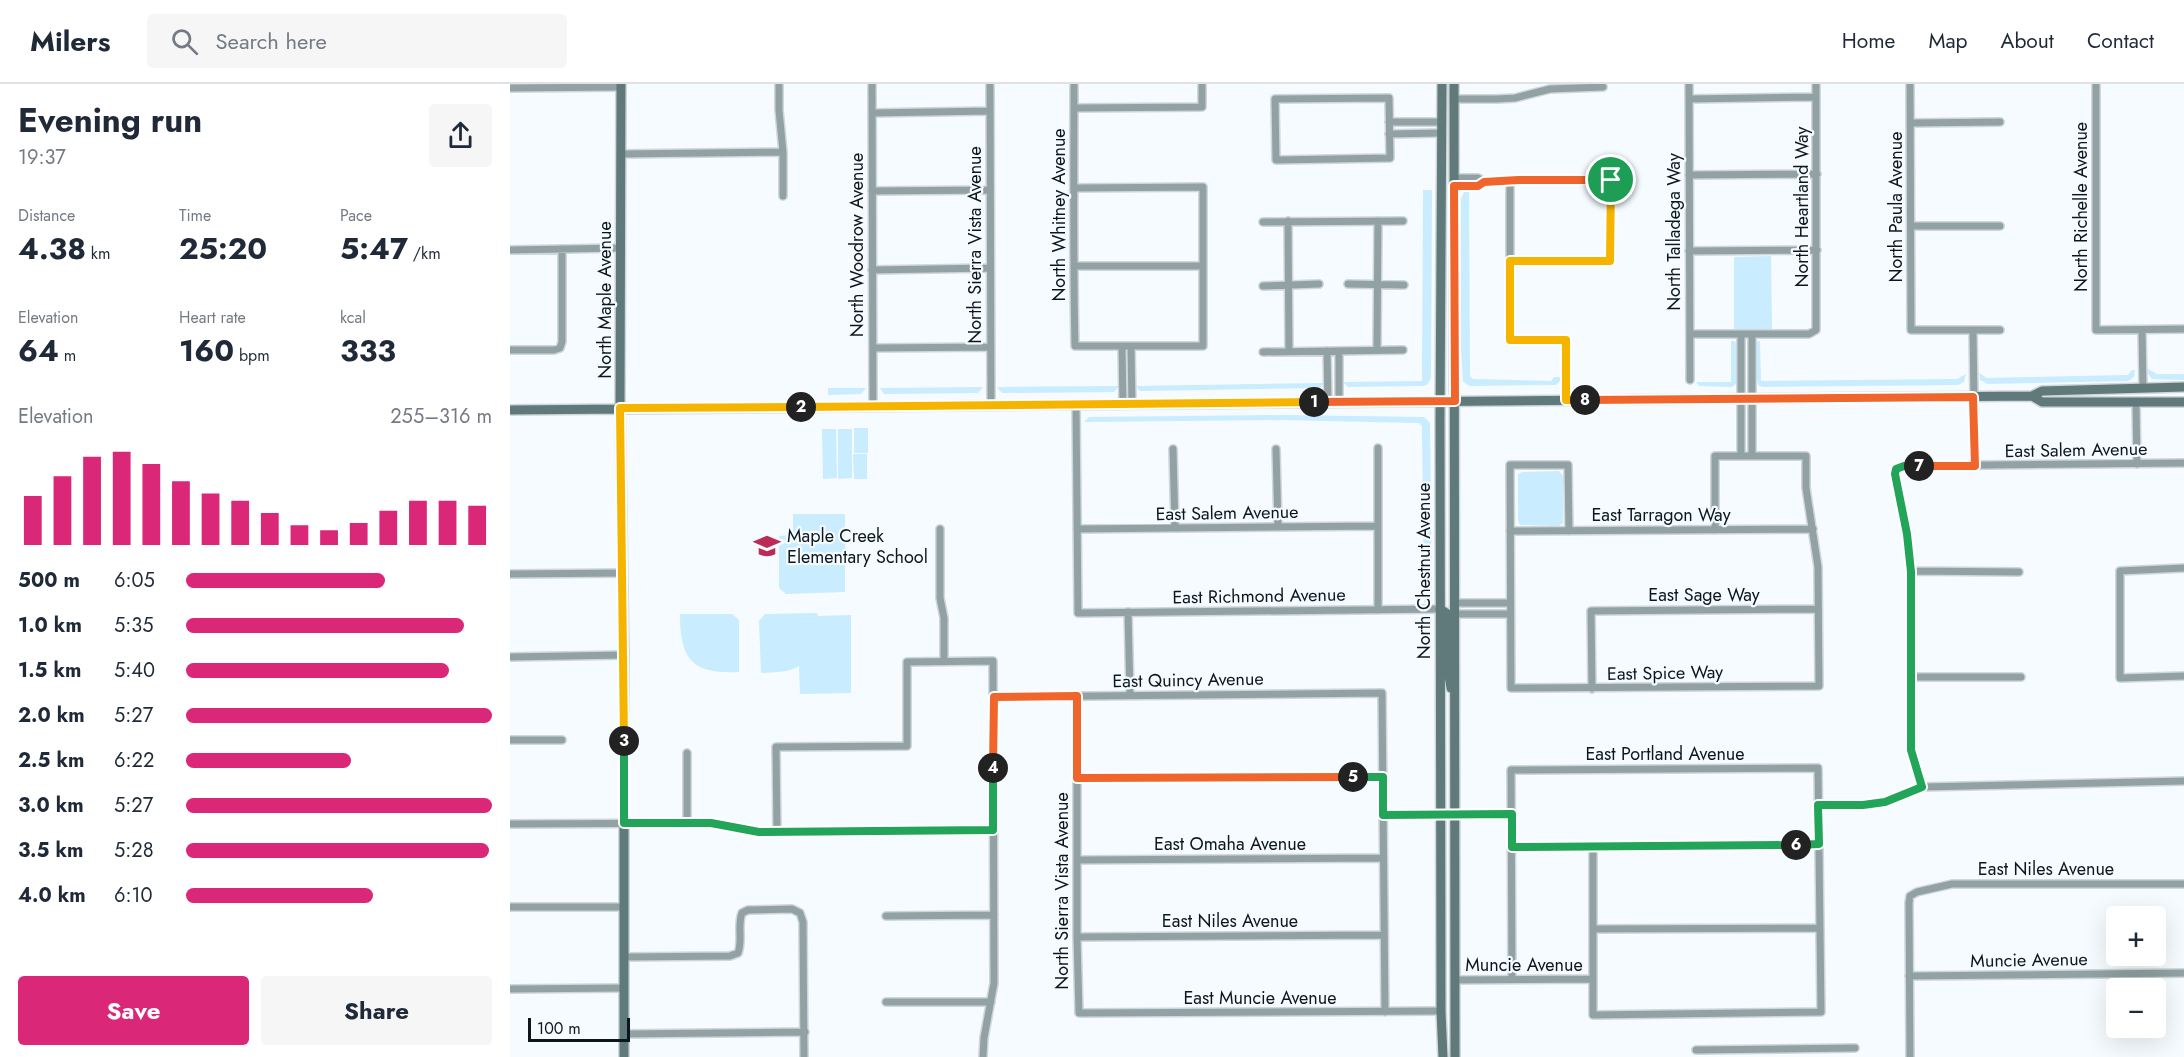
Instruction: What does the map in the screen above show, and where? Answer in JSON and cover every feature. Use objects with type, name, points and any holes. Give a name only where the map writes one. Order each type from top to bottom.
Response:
[{"type":"street","points":[[779,84],[783,196]]},
{"type":"street","name":"North Woodrow Avenue","points":[[872,84],[873,406]]},
{"type":"street","name":"North Sierra Vista Avenue","points":[[990,84],[991,406]]},
{"type":"street","name":"North Whitney Avenue","points":[[1074,84],[1075,346],[1122,346]]},
{"type":"street","points":[[1074,108],[1202,107],[1202,84]]},
{"type":"street","name":"North Chestnut Avenue","points":[[1442,84],[1440,609],[1443,1057]]},
{"type":"street","name":"North Chestnut Avenue","points":[[1454,84],[1455,1057]]},
{"type":"street","name":"North Talladega Way","points":[[1689,84],[1690,380]]},
{"type":"street","name":"North Heartland Way","points":[[1752,334],[1809,334],[1816,330],[1816,84]]},
{"type":"street","name":"North Paula Avenue","points":[[1910,84],[1911,330],[1973,330]]},
{"type":"street","name":"North Richelle Avenue","points":[[2096,84],[2096,330],[2142,330]]},
{"type":"street","points":[[510,88],[621,85]]},
{"type":"street","name":"North Maple Avenue","points":[[621,85],[620,408],[624,656],[624,1057]]},
{"type":"street","points":[[1454,99],[1515,98],[1550,88],[1603,87]]},
{"type":"street","points":[[1689,99],[1816,97]]},
{"type":"street","points":[[1389,98],[1389,122],[1390,159],[1276,160],[1275,99],[1389,98]]},
{"type":"street","points":[[872,113],[990,111]]},
{"type":"street","points":[[1389,122],[1442,122],[1446,139],[1446,178],[1450,185],[1454,182],[1478,186],[1484,182],[1611,180],[1610,261],[1510,261]]},
{"type":"street","points":[[1410,122],[1410,134]]},
{"type":"street","points":[[1910,123],[2000,122]]},
{"type":"street","points":[[1389,134],[1441,133]]},
{"type":"street","points":[[622,154],[783,152]]},
{"type":"street","points":[[1689,175],[1817,174]]},
{"type":"street","points":[[1510,181],[1510,340],[1566,340],[1566,400]]},
{"type":"street","points":[[1074,188],[1203,187],[1203,346],[1122,346],[1128,405]]},
{"type":"street","points":[[872,191],[990,190]]},
{"type":"street","points":[[1288,221],[1289,351]]},
{"type":"street","points":[[1377,350],[1378,221]]},
{"type":"street","points":[[1263,222],[1403,221]]},
{"type":"street","points":[[1911,226],[2000,226]]},
{"type":"street","points":[[510,249],[621,248]]},
{"type":"street","points":[[510,350],[560,348],[562,342],[562,249]]},
{"type":"street","points":[[1689,251],[1817,250]]},
{"type":"street","points":[[1074,266],[1203,266]]},
{"type":"street","points":[[873,270],[990,268]]},
{"type":"street","points":[[1263,286],[1319,284]]},
{"type":"street","points":[[1348,284],[1404,285]]},
{"type":"street","points":[[2143,388],[2142,330],[2184,329]]},
{"type":"street","points":[[1975,466],[1973,330],[2000,330]]},
{"type":"street","points":[[1690,334],[1752,334],[1752,456]]},
{"type":"street","points":[[1741,334],[1741,456]]},
{"type":"street","points":[[1128,405],[1131,346]]},
{"type":"street","points":[[873,348],[991,347]]},
{"type":"street","points":[[1263,352],[1403,350]]},
{"type":"street","points":[[1327,351],[1328,402]]},
{"type":"street","points":[[1338,351],[1339,402]]},
{"type":"street","points":[[1741,365],[1752,364]]},
{"type":"street","points":[[1328,372],[1339,371]]},
{"type":"street","points":[[510,410],[1973,397],[2032,396],[2042,391],[2184,387]]},
{"type":"street","points":[[2032,396],[2042,402],[2184,402]]},
{"type":"street","points":[[2136,403],[2137,464]]},
{"type":"street","points":[[1076,406],[1077,529]]},
{"type":"street","points":[[1741,426],[1752,426]]},
{"type":"street","points":[[1378,448],[1378,610]]},
{"type":"street","points":[[1173,449],[1175,528]]},
{"type":"street","points":[[1276,449],[1278,527]]},
{"type":"street","points":[[1715,530],[1715,456],[1806,456],[1806,489],[1818,567],[1818,609]]},
{"type":"street","name":"East Salem Avenue","points":[[1911,572],[1896,469],[1904,466],[2184,464]]},
{"type":"street","points":[[1455,614],[1510,614],[1510,465],[1568,465],[1569,531]]},
{"type":"street","name":"East Salem Avenue","points":[[1077,529],[1378,526]]},
{"type":"street","points":[[940,529],[940,598],[944,618],[944,662]]},
{"type":"street","name":"East Richmond Avenue","points":[[1077,529],[1078,613],[1440,609]]},
{"type":"street","name":"East Tarragon Way","points":[[1510,531],[1813,529]]},
{"type":"street","points":[[2184,568],[2120,571],[2120,678],[2184,676]]},
{"type":"street","points":[[1922,787],[1911,750],[1911,572],[2019,572]]},
{"type":"street","points":[[510,574],[623,573]]},
{"type":"street","points":[[1455,603],[1510,603]]},
{"type":"street","points":[[1478,603],[1478,614]]},
{"type":"street","points":[[1440,609],[1448,614],[1448,669],[1455,714]]},
{"type":"street","name":"East Sage Way","points":[[1592,689],[1591,610],[1818,609]]},
{"type":"street","name":"East Spice Way","points":[[1510,614],[1511,688],[1819,687],[1818,609]]},
{"type":"street","points":[[1128,612],[1130,695]]},
{"type":"street","points":[[510,657],[624,656]]},
{"type":"street","points":[[777,832],[776,747],[907,746],[907,662],[993,661],[994,983],[983,1057]]},
{"type":"street","points":[[1910,677],[2021,677]]},
{"type":"street","name":"East Quincy Avenue","points":[[994,697],[1382,693],[1383,777]]},
{"type":"street","name":"North Sierra Vista Avenue","points":[[1077,696],[1079,1013]]},
{"type":"street","points":[[510,740],[562,740]]},
{"type":"street","points":[[687,753],[687,823]]},
{"type":"street","name":"East Portland Avenue","points":[[1512,814],[1511,770],[1818,768],[1818,805]]},
{"type":"street","points":[[1077,778],[1383,777],[1385,1012]]},
{"type":"street","points":[[1593,846],[1593,1015],[1821,1012],[1818,805],[1863,805],[1885,802],[1922,787],[2184,782]]},
{"type":"street","points":[[1383,815],[1512,814],[1512,979]]},
{"type":"street","points":[[510,824],[711,823],[759,832],[993,830]]},
{"type":"street","points":[[1512,847],[1819,844]]},
{"type":"street","name":"East Omaha Avenue","points":[[1077,860],[1383,858]]},
{"type":"street","name":"East Niles Avenue","points":[[1910,976],[1910,896],[1917,892],[1952,884],[2184,884]]},
{"type":"street","points":[[510,908],[624,907]]},
{"type":"street","points":[[624,957],[730,956],[738,953],[741,946],[739,921],[742,913],[748,910],[792,909],[800,913],[803,922],[804,1057]]},
{"type":"street","points":[[886,916],[993,915]]},
{"type":"street","points":[[1593,929],[1820,928]]},
{"type":"street","name":"East Niles Avenue","points":[[1077,938],[1384,935]]},
{"type":"street","name":"Muncie Avenue","points":[[1910,976],[2184,973]]},
{"type":"street","points":[[1910,976],[1910,1057]]},
{"type":"street","name":"Muncie Avenue","points":[[1455,980],[1593,979]]},
{"type":"street","points":[[510,989],[624,988]]},
{"type":"street","points":[[886,1002],[992,1002]]},
{"type":"street","points":[[1441,1011],[1448,1018],[1448,1032],[1455,1040]]},
{"type":"street","name":"East Muncie Avenue","points":[[1079,1013],[1441,1011]]},
{"type":"street","points":[[624,1034],[805,1032]]},
{"type":"street","points":[[1834,1048],[1835,1057]]},
{"type":"street","points":[[1696,1050],[1715,1053],[1776,1053],[1855,1048]]},
{"type":"shaded area","points":[[1423,190],[1432,190],[1431,378],[1427,385],[1422,386],[1348,387],[1343,382],[1422,381]]},
{"type":"shaded area","points":[[1469,191],[1470,376],[1473,379],[1551,381],[1554,377],[1560,377],[1556,385],[1470,386],[1463,382],[1461,199],[1464,192]]},
{"type":"shaded area","points":[[1771,256],[1772,329],[1734,329],[1734,257]]},
{"type":"shaded area","points":[[1731,341],[1735,341],[1737,346],[1737,383],[1732,387],[1699,386],[1696,382],[1731,382]]},
{"type":"shaded area","points":[[1758,341],[1760,341],[1761,381],[1957,379],[1966,374],[1964,382],[1958,385],[1763,387],[1759,386],[1756,380]]},
{"type":"shaded area","points":[[2148,369],[2157,374],[2184,374],[2184,380],[2152,379],[2148,374]]},
{"type":"shaded area","points":[[2135,370],[2134,377],[2128,381],[1988,384],[1980,380],[1979,373],[1987,378],[2128,375]]},
{"type":"shaded area","points":[[1324,383],[1320,388],[1140,391],[1136,386]]},
{"type":"shaded area","points":[[1119,386],[1114,392],[1002,393],[997,387]]},
{"type":"shaded area","points":[[983,387],[978,393],[884,394],[880,388]]},
{"type":"shaded area","points":[[828,388],[866,388],[861,394],[828,395]]},
{"type":"shaded area","points":[[1283,415],[1424,417],[1430,423],[1432,597],[1424,603],[1422,426],[1419,423],[1283,420],[1084,422],[1089,417]]},
{"type":"shaded area","points":[[854,428],[868,428],[868,453],[854,453]]},
{"type":"shaded area","points":[[822,429],[836,429],[837,478],[823,479]]},
{"type":"shaded area","points":[[838,429],[852,429],[852,478],[838,479]]},
{"type":"shaded area","points":[[853,454],[867,454],[867,479],[854,479]]},
{"type":"shaded area","points":[[1559,471],[1563,476],[1563,523],[1559,526],[1520,525],[1518,521],[1518,474]]},
{"type":"shaded area","points":[[793,514],[845,514],[845,592],[786,594],[779,588],[779,536],[793,535]]},
{"type":"shaded area","points":[[817,613],[818,616],[851,615],[851,693],[800,694],[799,666],[785,671],[761,673],[759,621],[765,614]]},
{"type":"shaded area","points":[[680,614],[732,614],[739,620],[739,672],[710,670],[692,661],[683,643]]},
{"type":"place","name":"Maple Creek Elementary School","points":[[767,546]]},
{"type":"route","points":[[1518,180],[1611,180],[1610,261],[1510,261],[1510,340],[1566,340],[1566,400],[1973,397],[1975,466],[1904,466],[1896,469],[1895,474],[1907,534],[1911,572],[1911,750],[1922,787],[1885,802],[1863,805],[1818,805],[1819,844],[1512,847],[1512,814],[1383,815],[1383,777],[1077,778],[1077,696],[994,697],[993,830],[759,832],[711,823],[624,823],[620,408],[1076,406],[1455,401],[1454,186],[1478,186],[1484,182],[1518,180]]}]
